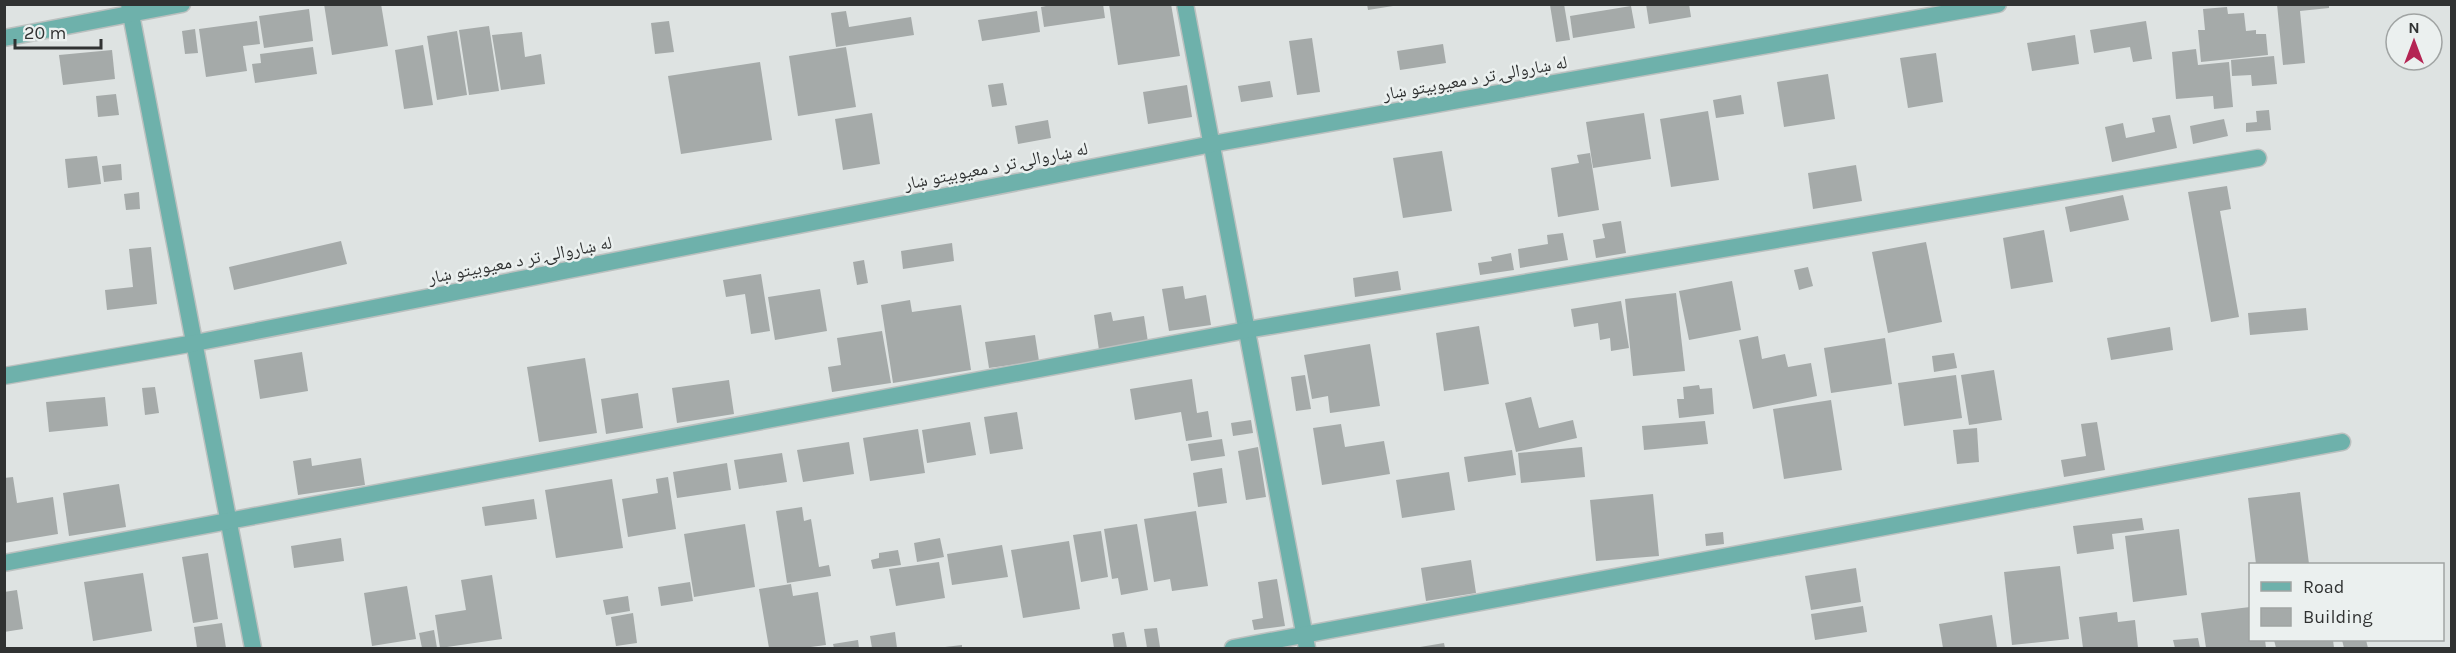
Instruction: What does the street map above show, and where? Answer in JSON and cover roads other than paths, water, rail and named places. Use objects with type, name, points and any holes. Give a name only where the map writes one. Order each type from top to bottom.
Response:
[{"type":"street","points":[[4,38],[131,9],[182,4]]},
{"type":"street","points":[[1185,4],[1306,642]]},
{"type":"street","name":"له ښاروالۍ تر د معیوبیتو ښار","points":[[4,376],[195,343],[1212,144],[1998,4]]},
{"type":"street","points":[[131,9],[253,648]]},
{"type":"street","points":[[4,563],[1247,330],[2258,158]]},
{"type":"street","points":[[1233,648],[1306,642],[2342,442]]}]
